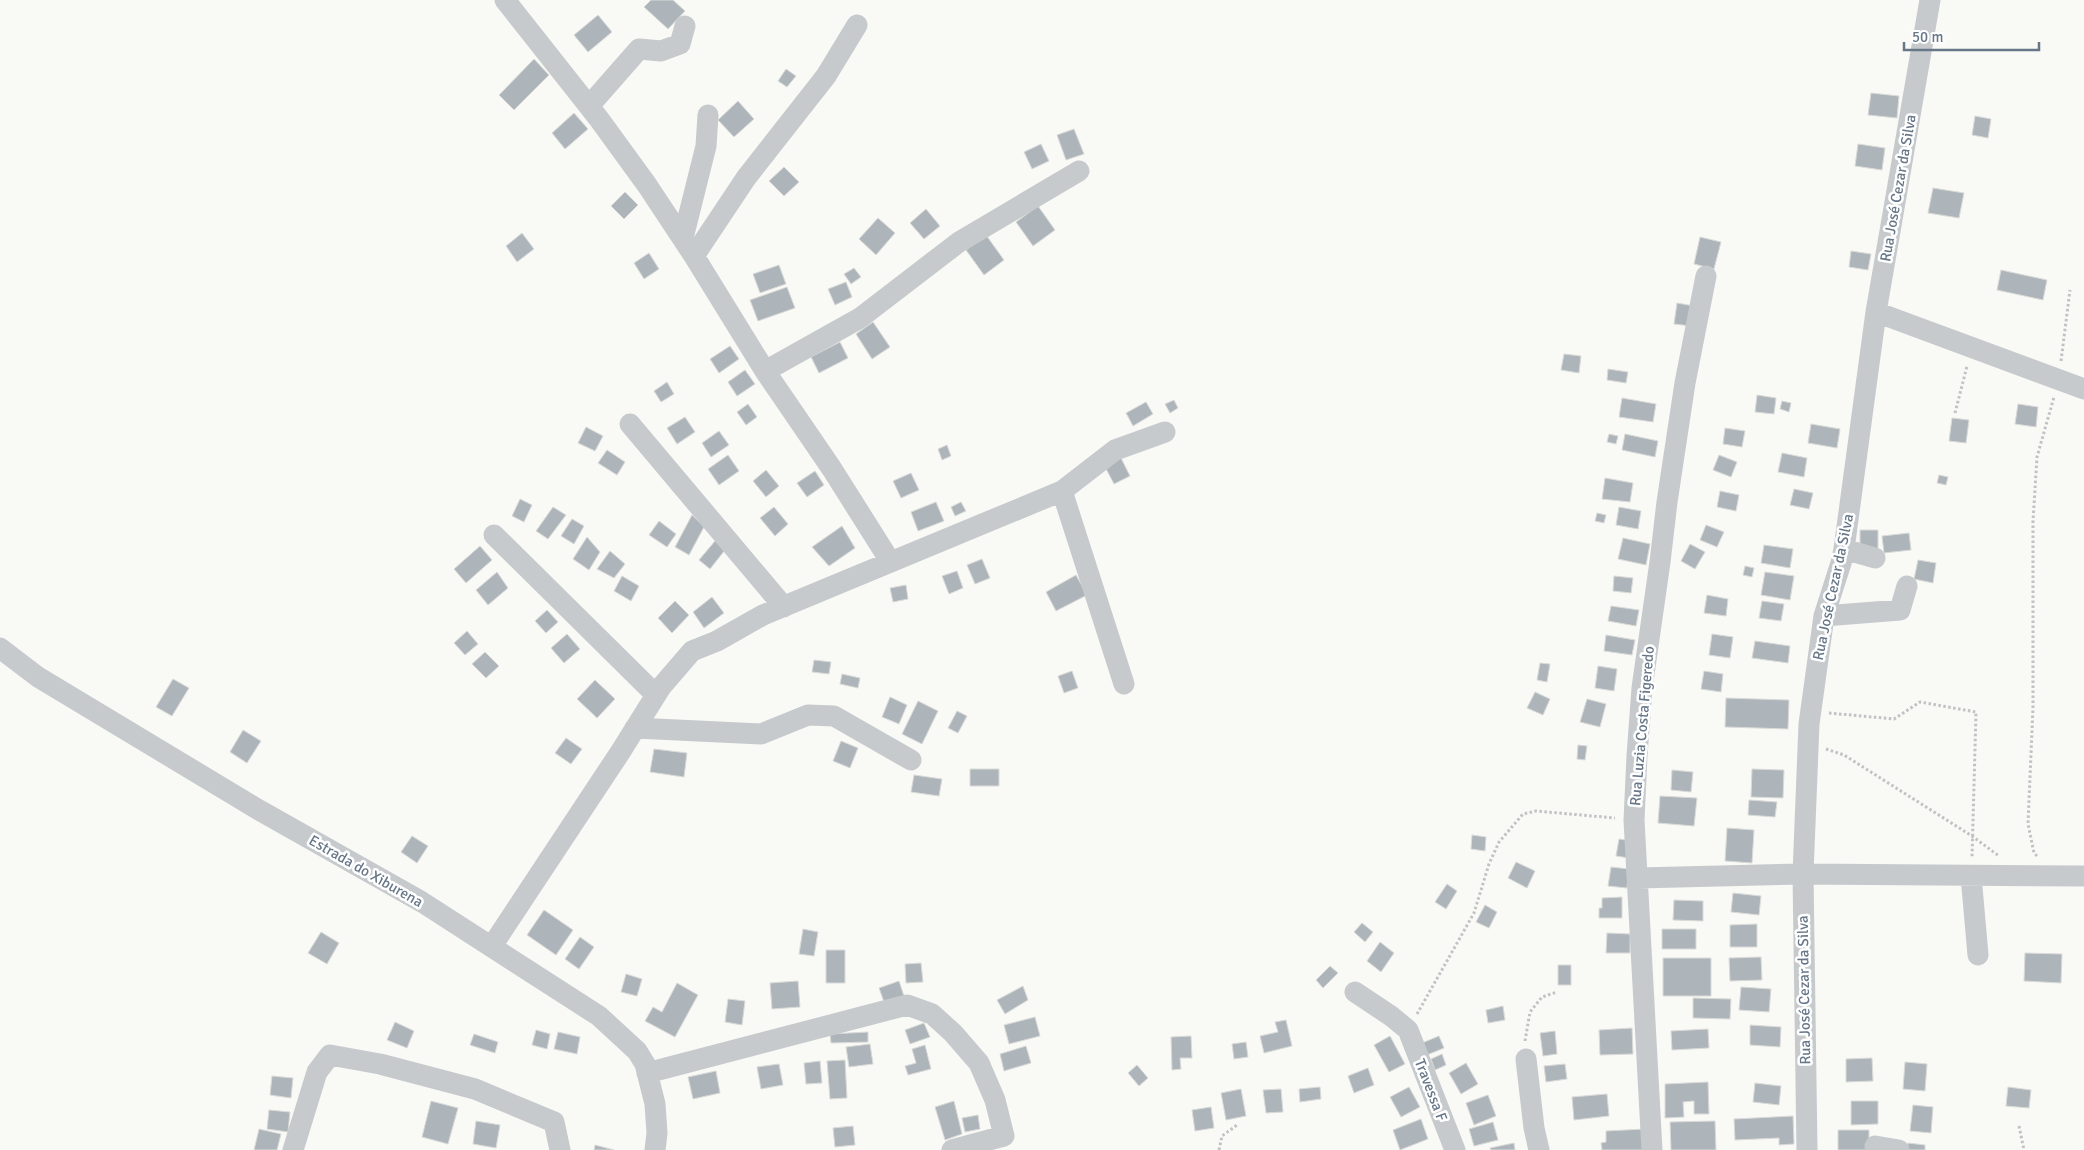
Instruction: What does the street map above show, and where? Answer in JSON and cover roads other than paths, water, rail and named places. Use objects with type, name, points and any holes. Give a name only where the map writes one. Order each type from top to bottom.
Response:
[{"type":"street","points":[[505,0],[589,106],[647,185],[694,256],[764,372],[832,469],[890,561]]},
{"type":"street","name":"Rua José Cezar da Silva","points":[[1806,1150],[1803,874],[1810,711],[1824,616],[1839,571],[1844,549],[1876,312],[1930,0]]},
{"type":"street","points":[[694,256],[746,178],[826,76],[857,25]]},
{"type":"street","points":[[589,106],[639,49],[661,52],[680,44],[685,26]]},
{"type":"street","points":[[682,238],[706,146],[708,115]]},
{"type":"street","points":[[764,372],[860,318],[960,242],[1079,171]]},
{"type":"street","name":"Rua Luzia Costa Figeredo","points":[[1652,1150],[1634,820],[1642,688],[1684,392],[1706,276]]},
{"type":"street","points":[[1876,312],[2084,389]]},
{"type":"street","points":[[630,424],[784,607]]},
{"type":"street","points":[[492,946],[656,695],[692,651],[717,641],[763,615],[1062,491],[1114,450],[1164,432]]},
{"type":"street","points":[[1062,491],[1124,684]]},
{"type":"street","points":[[494,535],[656,695]]},
{"type":"street","points":[[1844,549],[1875,558]]},
{"type":"street","points":[[1824,616],[1900,610],[1907,586]]},
{"type":"street","name":"Estrada do Xiburena","points":[[0,648],[38,677],[250,805],[422,902],[599,1016],[637,1051],[645,1064],[655,1104],[656,1150]]},
{"type":"street","points":[[635,728],[761,734],[808,715],[834,716],[911,760]]},
{"type":"street","points":[[1638,878],[1803,874],[2084,876]]},
{"type":"street","points":[[1971,876],[1978,955]]},
{"type":"street","name":"Travessa F","points":[[1355,992],[1408,1030],[1455,1150]]},
{"type":"street","points":[[647,1073],[907,1005],[932,1014],[952,1033],[979,1063],[995,1100],[1004,1136],[963,1148]]},
{"type":"street","points":[[293,1150],[316,1072],[330,1055],[380,1064],[484,1093],[554,1122],[560,1150]]},
{"type":"street","points":[[1526,1059],[1534,1128],[1539,1150]]},
{"type":"street","points":[[1875,1146],[1899,1150]]}]
